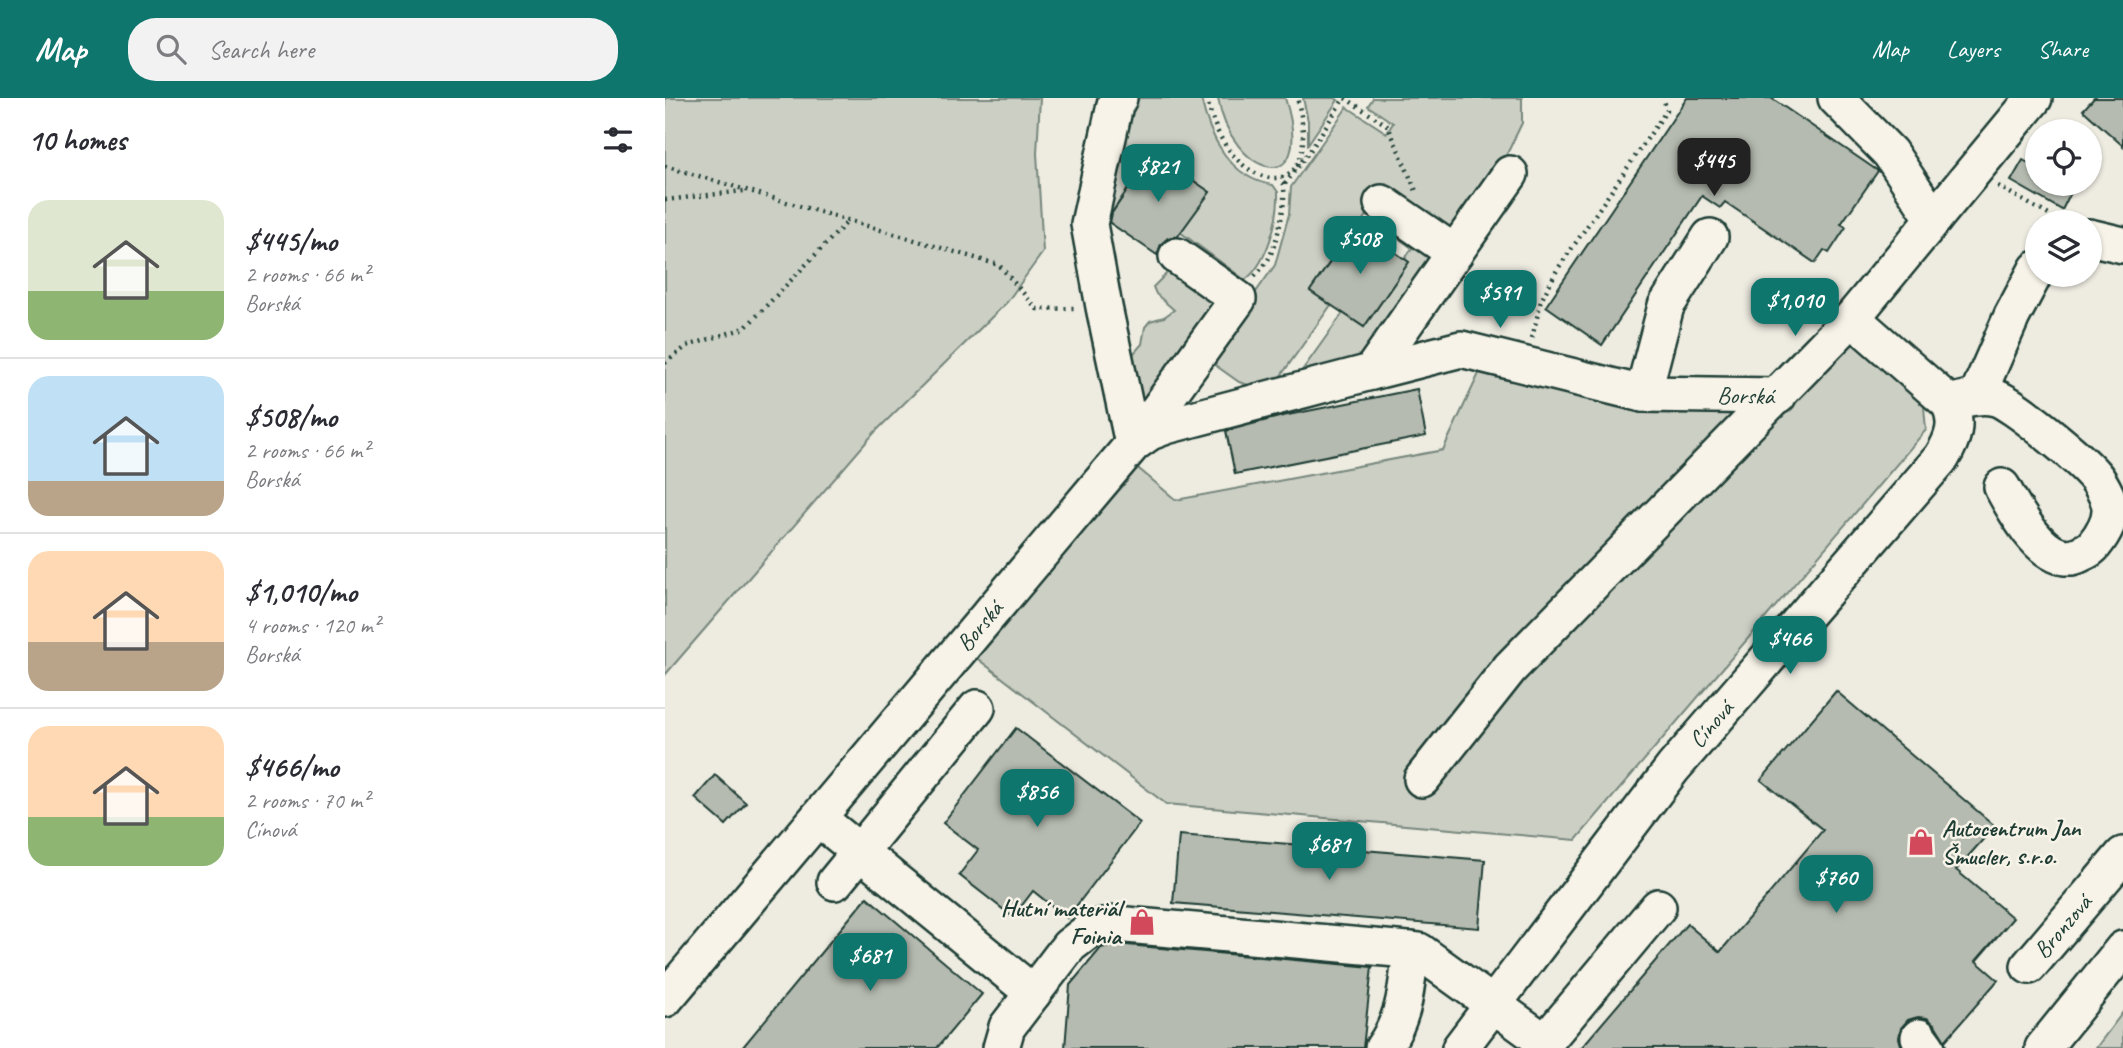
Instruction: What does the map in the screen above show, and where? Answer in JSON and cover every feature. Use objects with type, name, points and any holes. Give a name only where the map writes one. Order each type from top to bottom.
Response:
[{"type":"street","points":[[1119,98],[1115,105],[1089,224],[1133,444]]},
{"type":"street","points":[[1836,98],[1890,153],[1934,219]]},
{"type":"street","name":"Borská","points":[[665,999],[1133,444],[1150,432],[1461,349],[1643,394],[1778,396],[1852,318],[2034,98]]},
{"type":"street","points":[[1371,372],[1442,244],[1510,174]]},
{"type":"street","points":[[1382,203],[1442,244]]},
{"type":"street","points":[[1643,394],[1666,306],[1710,237]]},
{"type":"street","points":[[2102,240],[2123,245]]},
{"type":"street","points":[[1133,444],[1238,299],[1177,256]]},
{"type":"street","name":"Cínová","points":[[1460,1048],[1673,768],[1942,457],[1954,432],[1953,412],[1963,400],[2027,287]]},
{"type":"street","points":[[1852,318],[1963,400],[1998,398],[2015,408],[2095,475],[2110,505],[2106,528],[2092,548],[2073,557],[2058,555],[2036,540],[2020,519],[2002,487]]},
{"type":"street","points":[[1422,779],[1510,668],[1778,396]]},
{"type":"street","points":[[835,882],[977,708]]},
{"type":"street","points":[[818,818],[1033,993]]},
{"type":"street","name":"Bronzová","points":[[2029,966],[2123,855]]},
{"type":"street","points":[[1001,1048],[1007,1027],[1069,946],[1091,929],[1115,924],[1419,951],[1543,1045],[1658,907]]},
{"type":"street","points":[[2043,1048],[2123,949]]},
{"type":"street","points":[[1383,1048],[1395,1031],[1403,1010],[1411,950]]},
{"type":"path","points":[[1207,98],[1212,119],[1222,139],[1242,165],[1263,177],[1273,179],[1282,177],[1295,166],[1303,147],[1302,120],[1297,98]]},
{"type":"path","points":[[1238,299],[1269,259],[1278,232],[1285,184],[1345,98],[1388,126],[1442,244]]},
{"type":"path","points":[[1526,365],[1542,301],[1557,270],[1667,110],[1663,98]]},
{"type":"path","points":[[665,166],[999,265],[1037,309],[1104,307]]},
{"type":"path","points":[[1973,172],[2040,210]]},
{"type":"path","points":[[1282,177],[1285,184]]},
{"type":"path","points":[[665,200],[747,191]]},
{"type":"path","points":[[665,363],[687,346],[745,328],[848,221]]},
{"type":"shaded area","points":[[665,98],[1040,98],[1037,153],[1043,252],[1007,302],[874,433],[665,675]]},
{"type":"shaded area","points":[[1139,98],[1201,98],[1216,141],[1233,165],[1258,181],[1273,185],[1278,192],[1270,240],[1260,263],[1245,280],[1180,232],[1210,192],[1152,153],[1107,219],[1127,116]]},
{"type":"shaded area","points":[[1218,98],[1285,98],[1292,131],[1290,153],[1282,165],[1269,167],[1254,160],[1239,146],[1226,125]]},
{"type":"shaded area","points":[[1303,98],[1338,100],[1308,144],[1308,121]]},
{"type":"shaded area","points":[[1373,98],[1522,98],[1522,123],[1507,154],[1452,235],[1382,193],[1359,227],[1355,225],[1310,291],[1331,305],[1275,384],[1264,390],[1239,382],[1208,360],[1275,265],[1289,214],[1291,187],[1347,107],[1387,133],[1393,123],[1368,106]]},
{"type":"shaded area","points":[[1378,214],[1436,249],[1378,339],[1359,356],[1296,379],[1343,313],[1364,327],[1409,262],[1405,259],[1412,248],[1373,220]]},
{"type":"shaded area","points":[[1177,268],[1213,303],[1137,412],[1131,362],[1134,353],[1142,344],[1145,327],[1150,321],[1164,317],[1174,310],[1156,294],[1153,287],[1168,272]]},
{"type":"shaded area","points":[[1842,343],[1867,343],[1923,395],[1926,430],[1576,840],[1166,804],[974,656],[1133,464],[1176,500],[1443,450],[1483,365],[1523,384],[1653,407],[1791,407]]},
{"type":"shaded area","points":[[2123,1012],[2123,1048],[2096,1048]]},
{"type":"building","points":[[1687,98],[1771,98],[1878,171],[1841,224],[1846,227],[1829,253],[1824,250],[1815,263],[1725,202],[1720,208],[1702,196],[1602,345],[1546,306]]},
{"type":"building","points":[[2094,98],[2123,98],[2123,146],[2102,127],[2102,119],[2093,119],[2083,110]]},
{"type":"building","points":[[1153,153],[1210,192],[1178,236],[1168,238],[1161,244],[1157,255],[1110,223],[1112,213]]},
{"type":"building","points":[[2023,160],[2025,161],[2025,189],[2011,181]]},
{"type":"building","points":[[2037,196],[2069,196],[2062,210]]},
{"type":"building","points":[[1356,225],[1409,262],[1364,327],[1310,291]]},
{"type":"building","points":[[1417,389],[1426,436],[1235,474],[1226,431],[1283,416]]},
{"type":"building","points":[[1836,691],[1995,826],[1956,870],[2013,918],[1976,961],[1998,980],[1945,1041],[1935,1025],[1927,1018],[1918,1017],[1908,1020],[1901,1028],[1899,1038],[1902,1048],[1581,1048],[1687,924],[1720,952],[1823,830],[1761,780]]},
{"type":"building","points":[[1016,728],[1140,823],[1067,918],[1033,891],[1013,917],[959,875],[978,850],[943,823]]},
{"type":"building","points":[[715,775],[746,803],[726,825],[695,798]]},
{"type":"building","points":[[1179,835],[1485,860],[1479,928],[1173,903]]},
{"type":"building","points":[[867,897],[982,994],[937,1048],[742,1048]]},
{"type":"building","points":[[1116,944],[1372,967],[1363,1048],[1065,1048],[1070,985],[1101,948]]},
{"type":"place","name":"Autocentrum Jan Šmucler, s.r.o.","points":[[1921,842]]},
{"type":"place","name":"Hutní materiál Foinia","points":[[1142,922]]}]
